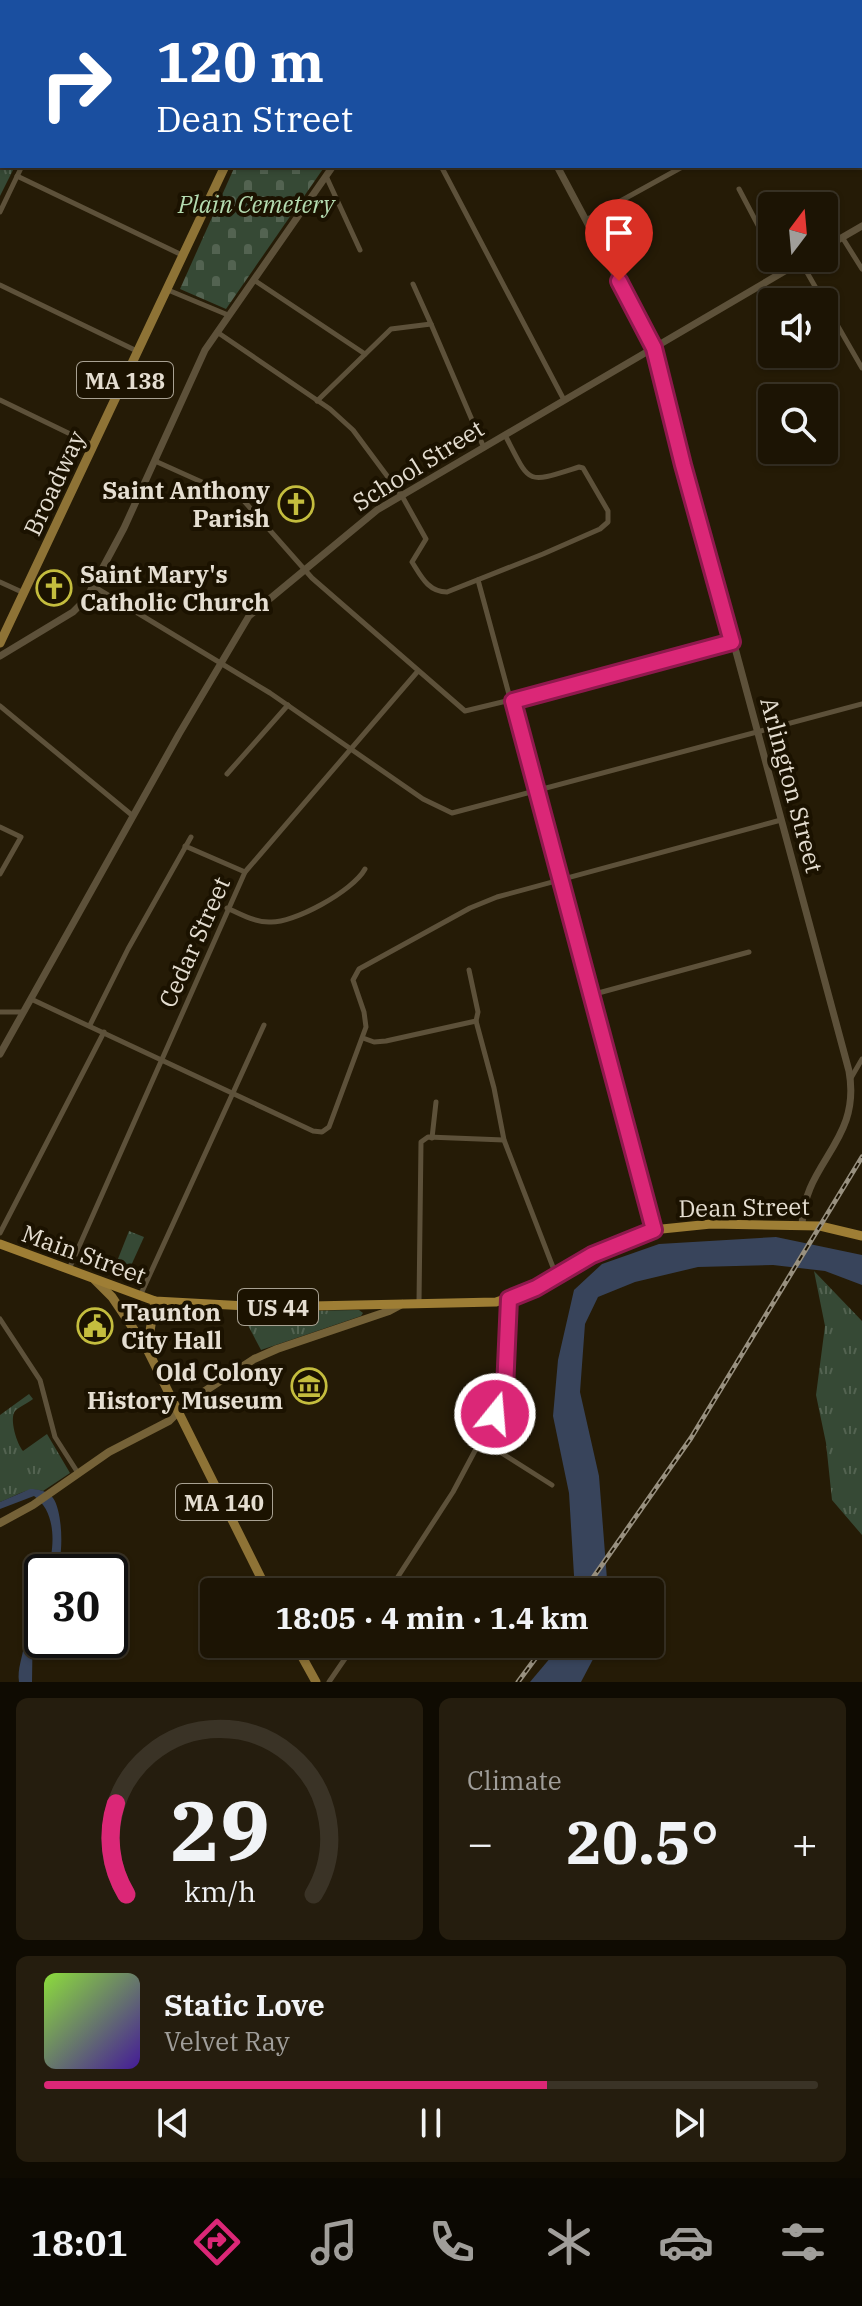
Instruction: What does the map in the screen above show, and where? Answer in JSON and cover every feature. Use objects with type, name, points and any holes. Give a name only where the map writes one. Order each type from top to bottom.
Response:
[{"type":"highway","name":"Dean Street","points":[[402,1304],[482,1304],[509,1299],[592,1255],[654,1230],[689,1225],[802,1226],[829,1227],[862,1236]]},
{"type":"highway","name":"Main Street","points":[[0,1244],[155,1301]]},
{"type":"highway","name":"US 44","points":[[155,1301],[266,1307],[402,1304]]},
{"type":"main road","name":"Broadway","points":[[0,643],[224,168]]},
{"type":"main road","name":"MA 140","points":[[95,1280],[112,1297],[147,1349],[261,1578]]},
{"type":"main road","points":[[147,1349],[155,1301]]},
{"type":"main road","points":[[0,1523],[33,1505],[109,1452],[169,1421],[188,1402],[263,1355],[385,1313],[402,1304]]},
{"type":"main road","points":[[130,1324],[142,1329],[151,1323]]},
{"type":"main road","points":[[303,1658],[316,1682]]},
{"type":"street","points":[[0,212],[21,168]]},
{"type":"street","points":[[0,656],[73,612],[93,586],[113,552],[196,367],[216,332],[332,168]]},
{"type":"street","points":[[442,168],[564,400]]},
{"type":"street","name":"Arlington Street","points":[[558,168],[654,348],[850,1079],[852,1095],[849,1115],[806,1198],[802,1226]]},
{"type":"street","points":[[586,220],[680,168]]},
{"type":"street","points":[[17,176],[184,256]]},
{"type":"street","points":[[326,176],[360,250]]},
{"type":"street","points":[[739,189],[758,225]]},
{"type":"street","points":[[838,239],[862,226]]},
{"type":"street","points":[[842,237],[862,269]]},
{"type":"street","name":"School Street","points":[[0,1054],[247,618],[373,513],[783,272]]},
{"type":"street","points":[[810,272],[862,368]]},
{"type":"street","points":[[254,280],[365,354]]},
{"type":"street","points":[[413,284],[484,448]]},
{"type":"street","points":[[0,285],[139,352]]},
{"type":"street","points":[[168,290],[228,315]]},
{"type":"street","points":[[317,401],[391,329],[431,324]]},
{"type":"street","points":[[216,332],[317,401],[353,430],[402,496],[426,539],[412,562],[427,584],[437,592],[447,592],[478,580],[600,529],[608,522],[608,511],[585,470],[579,467],[545,478],[534,478],[523,470],[505,435]]},
{"type":"street","points":[[0,400],[94,446]]},
{"type":"street","points":[[154,461],[244,501],[304,570],[465,711],[732,642]]},
{"type":"street","points":[[478,580],[654,1230]]},
{"type":"street","points":[[0,582],[24,593]]},
{"type":"street","points":[[93,586],[288,705],[423,799],[452,813],[862,704]]},
{"type":"street","name":"Cedar Street","points":[[69,1270],[245,872],[418,671]]},
{"type":"street","points":[[227,774],[288,705]]},
{"type":"street","points":[[0,706],[133,816]]},
{"type":"street","points":[[31,999],[313,1131],[322,1132],[329,1127],[363,1038],[366,1022],[353,980],[356,972],[474,906],[497,897],[781,820]]},
{"type":"street","points":[[0,827],[21,837],[0,874]]},
{"type":"street","points":[[90,1025],[128,949],[191,837]]},
{"type":"street","points":[[185,846],[245,872]]},
{"type":"street","points":[[227,908],[264,922],[291,919],[348,888],[365,869]]},
{"type":"street","points":[[591,995],[749,952]]},
{"type":"street","points":[[469,970],[478,1012],[476,1021],[504,1140],[556,1276]]},
{"type":"street","points":[[0,1012],[24,1012]]},
{"type":"street","points":[[363,1038],[374,1042],[386,1041],[476,1021]]},
{"type":"street","points":[[140,1297],[264,1025]]},
{"type":"street","points":[[0,1233],[104,1032]]},
{"type":"street","points":[[850,1079],[862,1059]]},
{"type":"street","points":[[432,1138],[436,1102]]},
{"type":"street","points":[[419,1304],[420,1147],[424,1139],[504,1140]]},
{"type":"street","points":[[397,1578],[453,1492],[504,1393],[509,1299]]},
{"type":"street","points":[[0,1319],[39,1378],[55,1437],[79,1474]]},
{"type":"street","points":[[481,1440],[552,1485]]},
{"type":"street","points":[[329,1682],[345,1658]]},
{"type":"green space","points":[[0,168],[14,168],[0,196]]},
{"type":"green space","name":"Plain Cemetery","points":[[234,168],[324,168],[226,309],[180,289]]},
{"type":"green space","points":[[129,1231],[144,1237],[125,1279],[112,1274]]},
{"type":"green space","points":[[814,1271],[862,1321],[862,1535],[832,1500],[826,1443],[816,1395],[825,1326]]},
{"type":"green space","points":[[359,1310],[363,1313],[361,1316],[261,1350],[241,1312]]},
{"type":"green space","points":[[29,1394],[33,1399],[13,1415],[14,1431],[21,1448],[23,1451],[47,1434],[70,1473],[43,1491],[26,1491],[0,1502],[0,1415]]},
{"type":"water","points":[[776,1237],[862,1255],[862,1285],[825,1271],[773,1265],[698,1267],[635,1282],[598,1297],[585,1324],[580,1392],[599,1476],[607,1578],[574,1578],[569,1493],[553,1416],[558,1360],[574,1290],[602,1264],[659,1244]]},
{"type":"water","points":[[30,1489],[53,1498],[60,1524],[60,1554],[52,1554],[52,1531],[47,1511],[34,1496],[0,1509],[0,1502]]},
{"type":"water","points":[[24,1644],[24,1658],[32,1658],[32,1682],[19,1682]]},
{"type":"water","points":[[550,1658],[594,1658],[581,1682],[530,1682]]},
{"type":"railway","points":[[593,1578],[691,1438],[862,1157]]},
{"type":"railway","points":[[518,1682],[536,1658]]},
{"type":"place","name":"Saint Anthony Parish","points":[[296,504]]},
{"type":"place","name":"Saint Mary's Catholic Church","points":[[54,588]]},
{"type":"place","name":"Taunton City Hall","points":[[95,1326]]},
{"type":"place","name":"Old Colony History Museum","points":[[309,1386]]},
{"type":"route","points":[[495,1414],[506,1381],[509,1299],[536,1288],[592,1255],[654,1230],[513,701],[732,642],[654,348],[619,281]]}]
